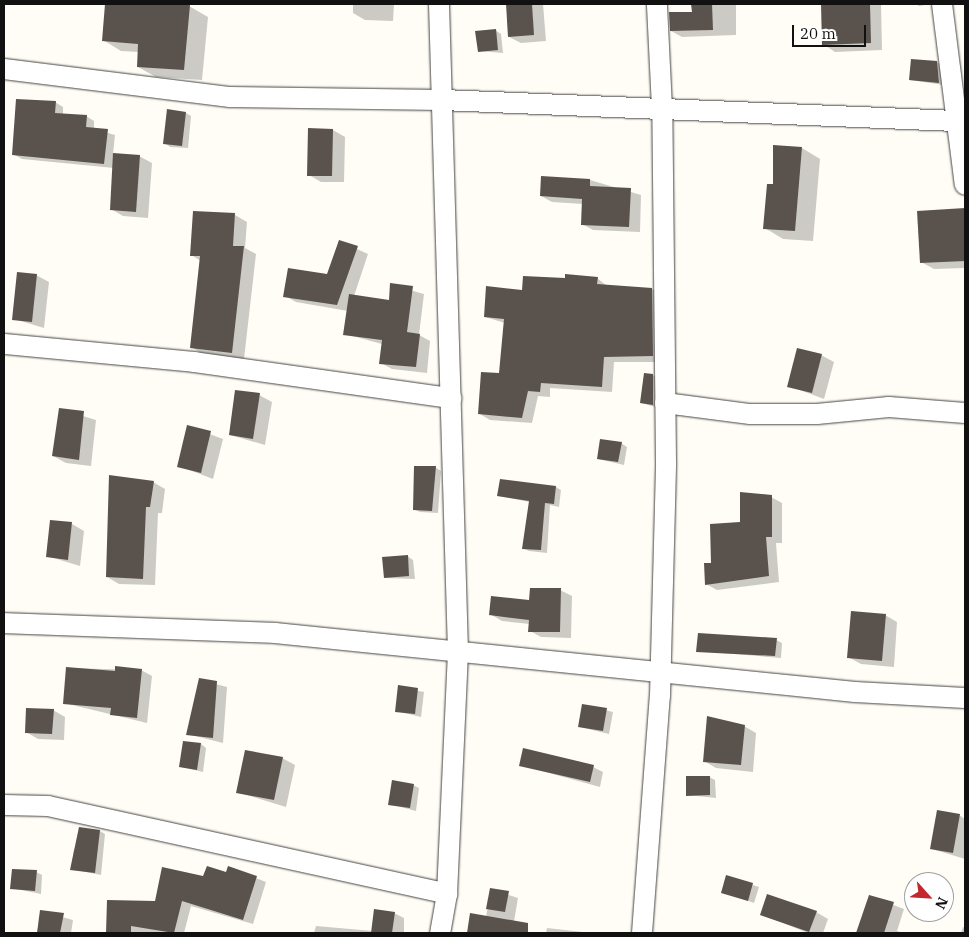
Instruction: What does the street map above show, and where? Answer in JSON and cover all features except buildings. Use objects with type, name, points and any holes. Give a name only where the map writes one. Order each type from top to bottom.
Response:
[{"type":"street","points":[[439,4],[458,652],[447,894],[440,933]]},
{"type":"street","points":[[642,933],[660,674],[665,403],[662,108],[656,4]]},
{"type":"street","points":[[942,4],[965,185]]},
{"type":"street","points":[[4,68],[230,97],[442,100],[957,121]]},
{"type":"street","points":[[4,344],[194,362],[451,398]]},
{"type":"street","points":[[665,403],[750,414],[817,414],[889,407],[965,413]]},
{"type":"street","points":[[4,623],[275,633],[660,674],[965,698]]},
{"type":"street","points":[[4,805],[48,806],[447,894]]}]
